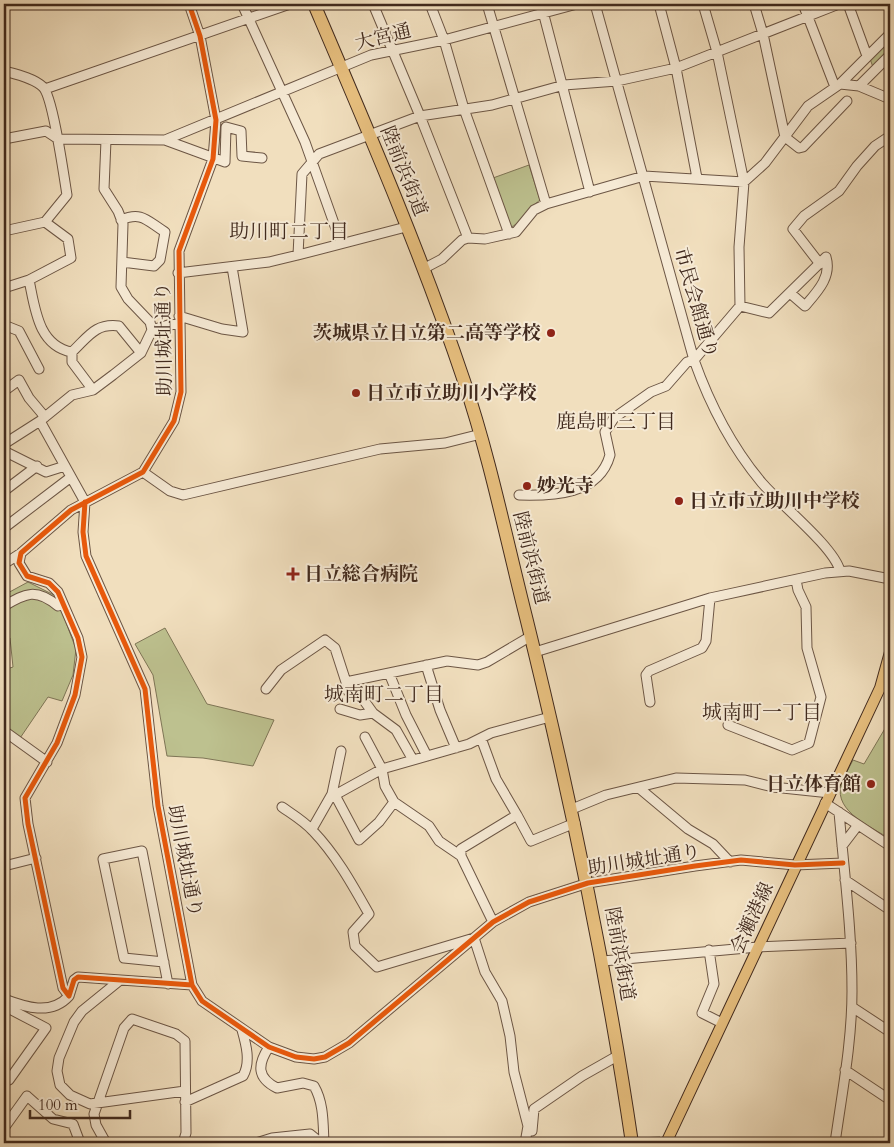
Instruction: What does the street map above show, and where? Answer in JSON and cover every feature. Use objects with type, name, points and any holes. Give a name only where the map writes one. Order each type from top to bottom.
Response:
[{"type":"highway","name":"陸前浜街道","points":[[314,4],[369,133],[423,269],[462,373],[480,434],[535,652],[588,883],[619,1055],[632,1143]]},
{"type":"main road","name":"会瀬港線","points":[[666,1143],[795,865],[880,688],[890,652]]},
{"type":"street","name":"助川城址通り","points":[[143,472],[167,434],[178,412],[181,392],[178,273],[182,242],[213,159],[216,120],[200,36],[190,4]]},
{"type":"street","points":[[242,4],[312,160],[341,243]]},
{"type":"street","points":[[45,89],[290,4]]},
{"type":"street","points":[[373,4],[468,238]]},
{"type":"street","points":[[430,4],[444,40],[464,109],[508,234]]},
{"type":"street","points":[[487,4],[546,204]]},
{"type":"street","name":"大宮通","points":[[341,66],[392,49],[444,40],[494,26],[543,8],[577,4]]},
{"type":"street","name":"市民会館通り","points":[[595,4],[694,360],[718,418],[747,463],[779,501],[833,556],[840,571]]},
{"type":"street","points":[[659,4],[676,68],[697,178]]},
{"type":"street","points":[[519,495],[559,494],[585,487],[600,475],[610,455],[605,432],[614,418],[650,392],[666,386],[687,362],[694,360],[740,306],[739,246],[744,182],[717,52],[703,4]]},
{"type":"street","points":[[754,4],[764,34],[785,137],[799,148],[804,147],[847,101]]},
{"type":"street","points":[[803,4],[837,86]]},
{"type":"street","points":[[298,255],[302,174],[319,154],[369,133],[420,116],[464,109],[564,85],[617,80],[676,68],[839,4]]},
{"type":"street","points":[[848,4],[867,56]]},
{"type":"street","points":[[543,8],[590,192]]},
{"type":"street","points":[[423,269],[435,264],[456,244],[468,238],[485,239],[516,232],[534,210],[546,204],[644,176],[744,182],[764,163],[808,106],[837,86],[890,34]]},
{"type":"street","points":[[859,86],[890,55]]},
{"type":"street","points":[[4,139],[46,131],[58,138],[165,140],[341,66]]},
{"type":"street","points":[[4,70],[37,83],[45,89],[58,138],[67,195],[45,222],[4,230]]},
{"type":"street","points":[[837,86],[859,86],[890,99]]},
{"type":"street","points":[[165,140],[225,162],[226,127],[240,132],[242,156],[262,158]]},
{"type":"street","points":[[820,264],[793,229],[804,216],[839,191],[856,166],[875,146],[890,136]]},
{"type":"street","points":[[4,444],[43,419],[72,395],[93,390],[141,353],[152,330],[150,322],[128,299],[121,287],[121,220],[104,189],[106,140]]},
{"type":"street","points":[[121,220],[132,216],[141,216],[165,232],[160,260],[154,266],[122,262]]},
{"type":"street","points":[[4,288],[29,280],[71,258],[68,239],[45,222]]},
{"type":"street","points":[[178,273],[269,262],[406,227]]},
{"type":"street","points":[[740,306],[769,313],[826,257],[828,265],[827,274],[820,288],[805,306],[790,293]]},
{"type":"street","points":[[152,330],[179,320],[243,332],[232,266]]},
{"type":"street","points":[[29,280],[39,326],[61,350],[72,352]]},
{"type":"street","points":[[4,324],[19,331],[40,369]]},
{"type":"street","points":[[93,390],[72,362],[72,352],[98,328],[108,325],[119,326],[141,353]]},
{"type":"street","points":[[4,391],[20,380],[43,419],[65,466],[85,502]]},
{"type":"street","points":[[4,552],[7,562],[21,553],[66,513],[143,472],[170,491],[184,495],[380,449],[440,444],[480,434]]},
{"type":"street","points":[[4,451],[46,472],[65,466]]},
{"type":"street","points":[[4,491],[37,466]]},
{"type":"street","points":[[4,528],[71,477]]},
{"type":"street","name":"助川城址通り","points":[[85,502],[83,532],[86,556],[145,689],[158,806],[192,985],[202,1001],[268,1047],[306,1059],[325,1057],[335,1052],[366,1030],[493,922],[530,902],[588,883],[741,860],[795,865],[843,863]]},
{"type":"street","points":[[21,553],[19,563],[22,572],[53,585],[78,638],[82,657],[80,676],[57,743],[25,798],[60,982],[69,996]]},
{"type":"street","points":[[535,652],[710,598],[796,580],[840,571],[858,572],[890,578]]},
{"type":"street","points":[[728,726],[792,750],[809,743],[820,697],[807,648],[806,607],[796,580]]},
{"type":"street","points":[[4,606],[28,594],[41,594],[58,606],[63,604]]},
{"type":"street","points":[[650,702],[646,675],[649,671],[702,648],[706,641],[710,598]]},
{"type":"street","points":[[266,689],[281,670],[324,640],[335,648],[346,682],[447,660],[478,665],[488,662],[531,636]]},
{"type":"street","points":[[426,665],[440,710],[456,748]]},
{"type":"street","points":[[389,673],[406,715],[427,756]]},
{"type":"street","points":[[348,691],[360,695],[372,714],[396,730],[413,760]]},
{"type":"street","points":[[340,709],[360,715],[372,714]]},
{"type":"street","points":[[334,792],[382,768],[456,748],[491,733],[550,717]]},
{"type":"street","points":[[4,731],[47,762]]},
{"type":"street","points":[[366,737],[382,768],[386,786],[394,802],[429,826],[439,841],[461,856]]},
{"type":"street","points":[[481,738],[496,779],[531,841],[575,823]]},
{"type":"street","points":[[312,829],[334,792],[341,751]]},
{"type":"street","points":[[572,809],[606,796],[676,778],[745,780],[773,787],[830,793]]},
{"type":"street","points":[[639,788],[688,830],[713,844],[730,862]]},
{"type":"street","points":[[334,792],[359,840],[379,822],[394,802]]},
{"type":"street","points":[[825,803],[890,846]]},
{"type":"street","points":[[282,807],[312,829],[337,860],[368,914],[353,932],[354,946],[377,967],[474,938],[485,972],[502,1001],[510,1036],[514,1072],[528,1126],[526,1143]]},
{"type":"street","points":[[835,1143],[852,1007],[851,943],[838,812]]},
{"type":"street","points":[[493,922],[461,856],[461,849],[517,814]]},
{"type":"street","points":[[842,846],[858,825]]},
{"type":"street","points":[[164,962],[124,958],[103,859],[142,851],[164,962],[168,984]]},
{"type":"street","points":[[4,866],[36,858]]},
{"type":"street","points":[[845,880],[890,910]]},
{"type":"street","points":[[603,961],[758,946],[851,943]]},
{"type":"street","points":[[709,950],[714,984],[702,1014],[722,1023]]},
{"type":"street","points":[[4,999],[38,1008],[53,1007],[69,996],[75,978],[192,985]]},
{"type":"street","points":[[119,981],[78,1016],[59,1058],[58,1079],[64,1091],[86,1103],[97,1104],[185,1091]]},
{"type":"street","points":[[4,1006],[46,1028],[9,1080]]},
{"type":"street","points":[[852,1007],[890,1032]]},
{"type":"street","points":[[106,1143],[96,1125],[94,1114],[124,1028],[132,1019],[176,1034],[185,1041],[184,1143]]},
{"type":"street","points":[[185,1102],[243,1076],[246,1071],[248,1049],[242,1030]]},
{"type":"street","points":[[268,1047],[260,1065],[260,1074],[265,1081],[277,1088],[303,1083],[314,1086],[318,1093],[323,1118],[322,1143]]},
{"type":"street","points":[[526,1143],[533,1129],[534,1109],[582,1076],[619,1055]]},
{"type":"street","points":[[845,1070],[890,1100]]},
{"type":"street","points":[[4,1128],[27,1096],[53,1119],[73,1124],[79,1140],[71,1143]]},
{"type":"street","points":[[256,1143],[310,1134],[322,1143]]},
{"type":"green space","points":[[890,35],[890,53],[874,70],[869,56]]},
{"type":"green space","points":[[529,165],[540,200],[517,223],[509,228],[493,178]]},
{"type":"green space","points":[[28,582],[56,596],[76,649],[73,675],[62,701],[48,697],[16,744],[4,734],[4,670],[13,667],[10,638],[4,636],[4,595]]},
{"type":"green space","points":[[165,628],[207,704],[274,720],[253,766],[203,758],[167,756],[153,675],[135,644]]},
{"type":"green space","points":[[890,720],[890,839],[856,818],[843,803],[840,795],[842,782],[853,760],[864,764]]},
{"type":"green space","points":[[660,1137],[663,1143],[638,1143],[638,1138]]},
{"type":"cycle path","points":[[189,4],[200,36],[216,120],[213,159],[179,251],[181,392],[174,421],[143,472],[71,510],[21,553],[19,563],[27,576],[49,583],[58,592],[78,638],[82,657],[75,695],[57,743],[25,798],[28,824],[63,988],[69,996],[74,980],[78,977],[192,985]]},
{"type":"cycle path","points":[[85,502],[83,532],[86,556],[145,689],[158,806],[192,985],[202,1001],[269,1047],[296,1057],[314,1059],[325,1057],[349,1043],[493,922],[529,902],[588,883],[741,860],[795,865],[843,863]]},
{"type":"place","name":"茨城県立日立第二高等学校","points":[[551,333]]},
{"type":"place","name":"日立市立助川小学校","points":[[356,393]]},
{"type":"place","name":"妙光寺","points":[[527,486]]},
{"type":"place","name":"日立市立助川中学校","points":[[679,501]]},
{"type":"place","name":"日立総合病院","points":[[293,574]]},
{"type":"place","name":"日立体育館","points":[[871,784]]},
{"type":"district","name":"助川町二丁目","points":[[289,231]]},
{"type":"district","name":"鹿島町三丁目","points":[[616,421]]},
{"type":"district","name":"城南町二丁目","points":[[384,694]]},
{"type":"district","name":"城南町一丁目","points":[[762,712]]}]
